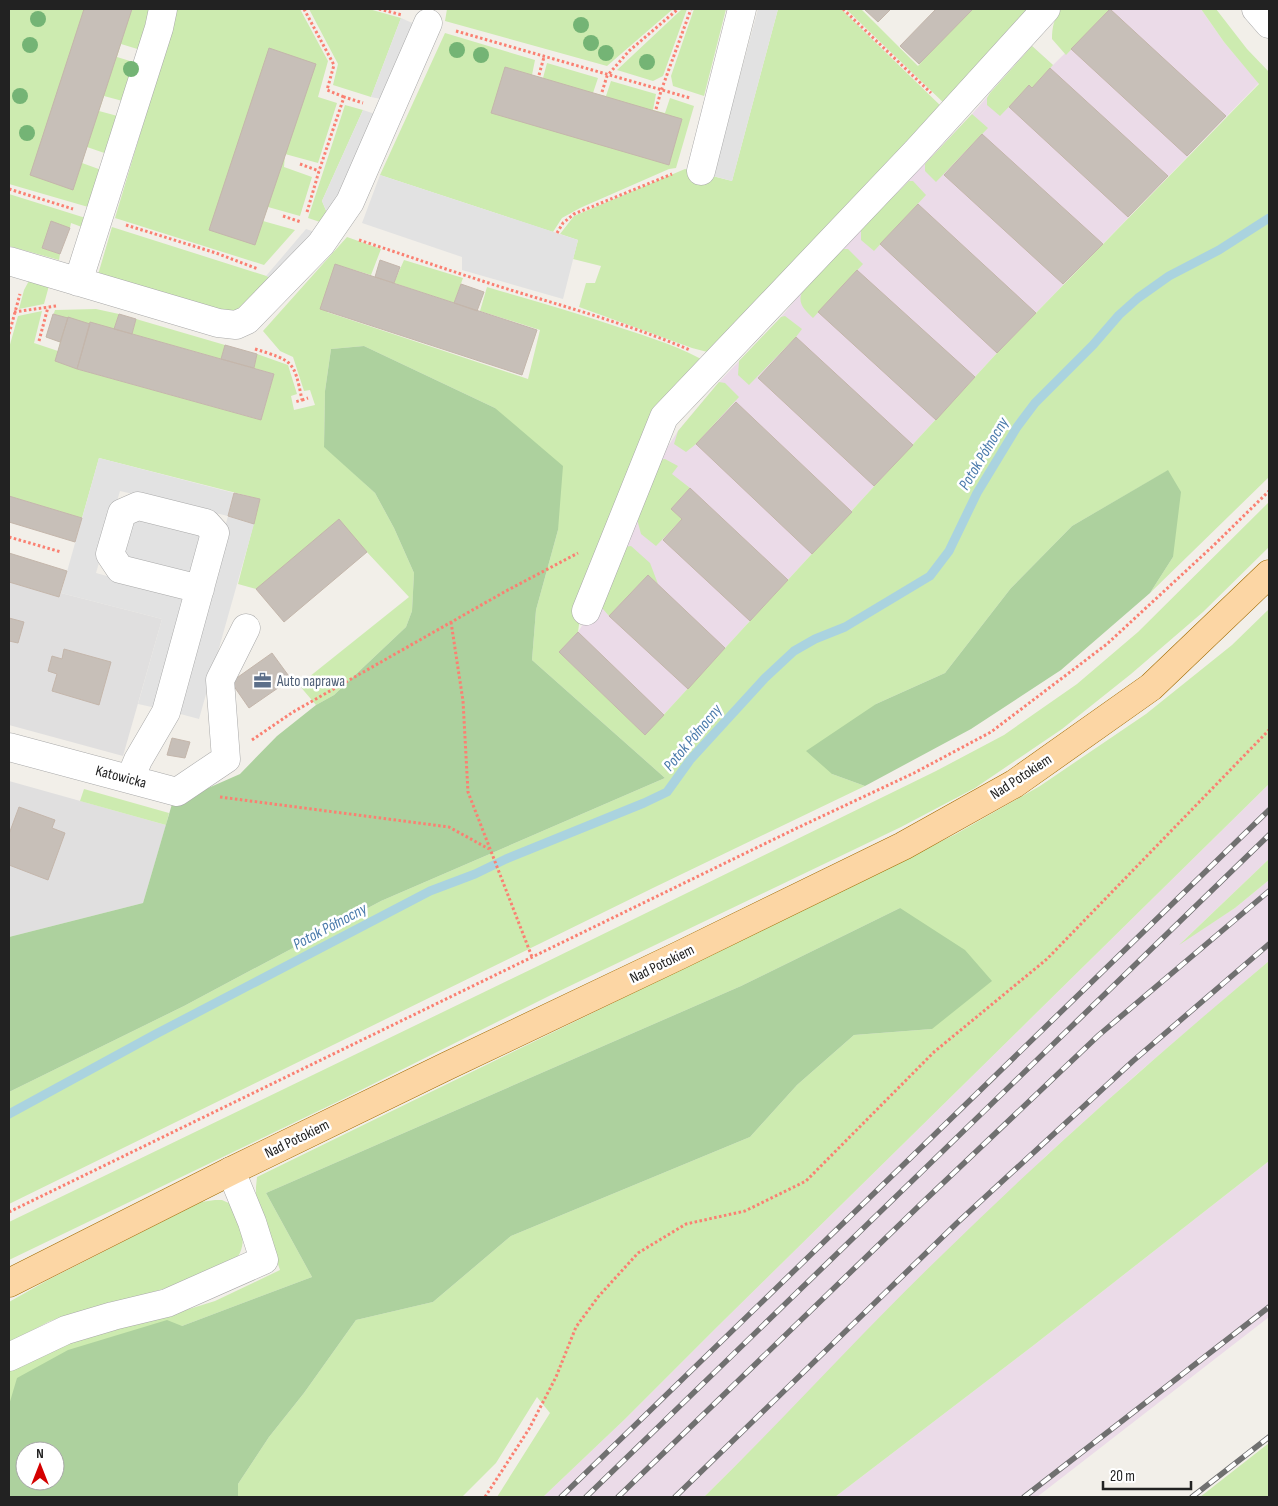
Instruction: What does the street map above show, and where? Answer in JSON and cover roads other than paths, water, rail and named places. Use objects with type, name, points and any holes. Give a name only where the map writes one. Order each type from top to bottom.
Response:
[{"type":"main road","name":"Nad Potokiem","points":[[9,1283],[231,1171],[903,846],[1014,784],[1151,687],[1269,574]]},
{"type":"street","points":[[68,279],[99,217],[164,9]]},
{"type":"street","points":[[689,171],[717,107],[742,9]]},
{"type":"street","points":[[586,611],[664,417],[951,113],[1046,9]]},
{"type":"street","points":[[1256,9],[1269,24]]},
{"type":"street","points":[[18,264],[218,323],[236,325],[247,320],[321,244],[350,202],[428,23]]},
{"type":"street","points":[[130,780],[138,760],[166,712],[200,589]]},
{"type":"street","name":"Katowicka","points":[[9,747],[177,792],[226,759],[220,680],[246,628]]},
{"type":"street","points":[[9,1357],[66,1330],[167,1303],[264,1260],[252,1222],[231,1171]]},
{"type":"waterway","name":"Potok Północny","points":[[9,1114],[154,1035],[430,891],[475,874],[506,859],[667,792],[690,760],[765,678],[794,651],[815,639],[845,627],[930,576],[949,551],[977,493],[1017,427],[1035,403],[1093,345],[1119,315],[1138,298],[1169,276],[1219,250],[1269,218]]},
{"type":"railway","points":[[561,1497],[1269,810]]},
{"type":"railway","points":[[586,1497],[1269,835]]},
{"type":"railway","points":[[618,1497],[1099,1035],[1269,891]]},
{"type":"railway","points":[[675,1497],[957,1223],[1133,1061],[1269,944]]},
{"type":"railway","points":[[1024,1497],[1269,1307]]},
{"type":"railway","points":[[1192,1497],[1269,1437]]},
{"type":"place","name":"Auto naprawa","points":[[263,681]]}]
